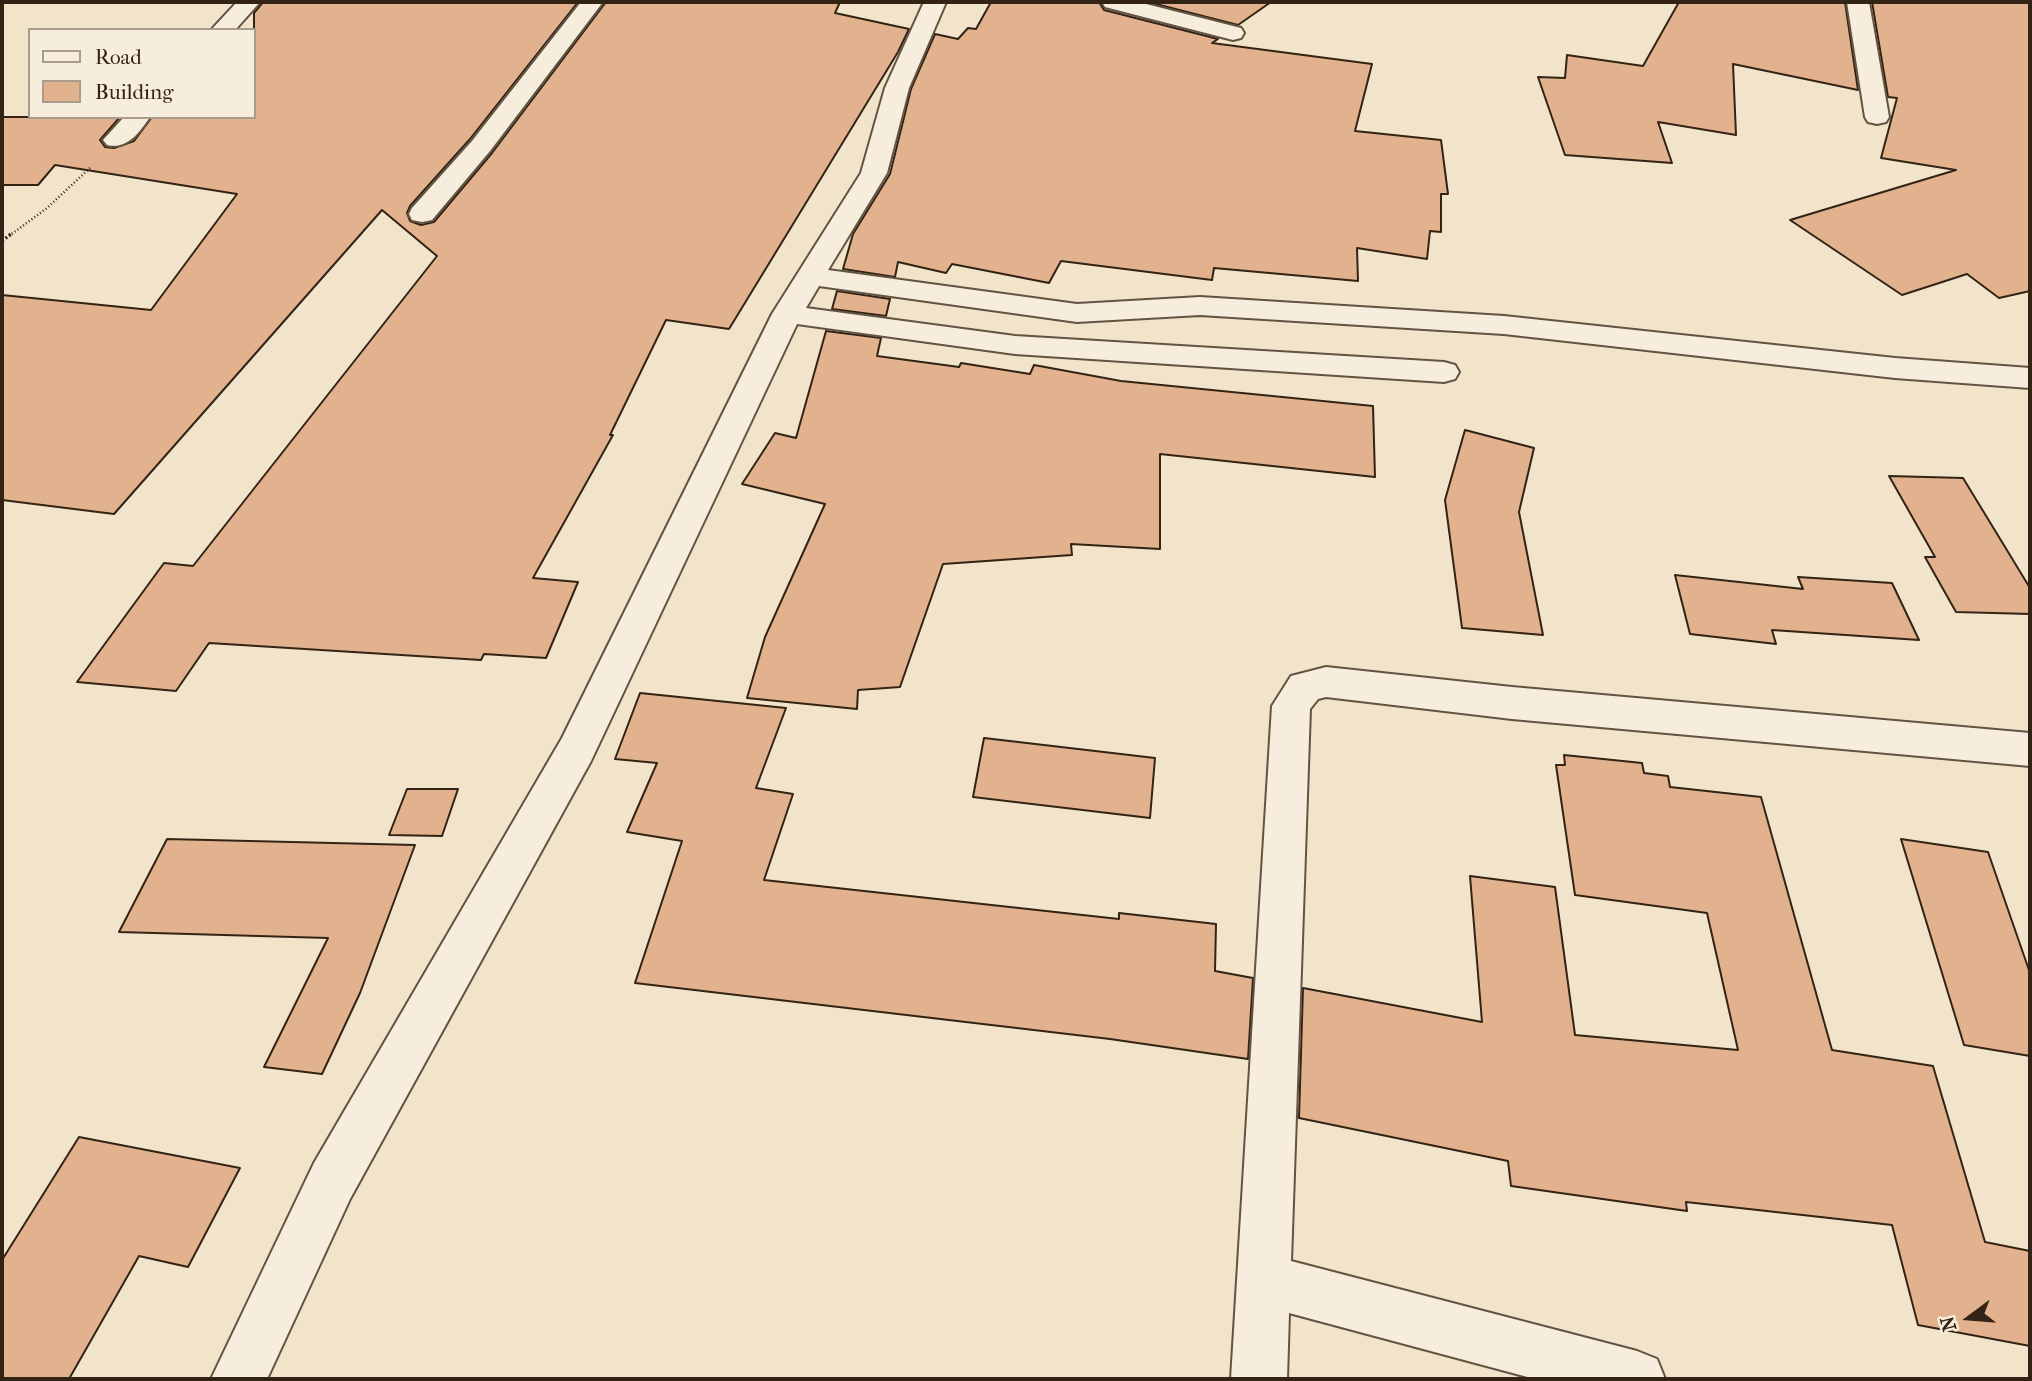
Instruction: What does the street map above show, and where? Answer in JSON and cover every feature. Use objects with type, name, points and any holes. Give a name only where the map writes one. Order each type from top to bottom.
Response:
[{"type":"street","points":[[224,28],[249,2]]},
{"type":"street","points":[[422,214],[489,136],[592,2]]},
{"type":"street","points":[[239,1379],[332,1181],[577,749],[787,314],[874,173],[897,88],[935,2]]},
{"type":"street","points":[[1113,2],[1233,33]]},
{"type":"street","points":[[1858,2],[1877,117]]},
{"type":"street","points":[[116,140],[136,119]]},
{"type":"street","points":[[810,276],[1077,313],[1200,306],[1504,325],[1895,368],[2030,378]]},
{"type":"street","points":[[787,314],[1016,345],[1444,373]]},
{"type":"street","points":[[1259,1379],[1291,706],[1305,687],[1326,682],[1512,704],[2030,749]]},
{"type":"street","points":[[1264,1280],[1637,1379]]},
{"type":"path","points":[[2,241],[47,208],[116,140]]},
{"type":"building","points":[[263,2],[578,2],[470,139],[410,206],[407,213],[410,221],[421,225],[434,222],[492,153],[606,2],[840,2],[835,13],[909,29],[898,52],[729,329],[666,320],[610,435],[613,435],[533,578],[578,582],[546,658],[484,654],[481,660],[209,643],[176,691],[77,682],[164,563],[193,566],[437,256],[382,210],[114,514],[2,500],[2,295],[151,310],[237,194],[55,165],[38,185],[2,185],[2,117],[118,119],[100,140],[105,147],[114,148],[134,141],[150,119],[256,119],[254,13]]},
{"type":"building","points":[[991,2],[1099,2],[1104,10],[1218,39],[1212,43],[1372,64],[1355,131],[1441,140],[1448,194],[1441,194],[1441,232],[1430,231],[1427,259],[1357,248],[1358,281],[1214,268],[1212,280],[1061,261],[1049,283],[952,264],[946,273],[898,262],[895,277],[843,269],[853,234],[890,174],[911,89],[935,34],[958,39],[968,28],[976,29]]},
{"type":"building","points":[[1148,2],[1271,2],[1238,25]]},
{"type":"building","points":[[1679,2],[1845,2],[1858,90],[1733,64],[1736,135],[1658,122],[1672,163],[1565,155],[1538,77],[1565,78],[1567,55],[1643,66]]},
{"type":"building","points":[[1872,2],[2030,2],[2030,291],[1999,298],[1967,274],[1902,295],[1790,220],[1956,170],[1881,158],[1897,98],[1888,97]]},
{"type":"building","points":[[837,291],[890,299],[886,316],[832,309]]},
{"type":"building","points":[[826,331],[881,338],[877,356],[959,367],[961,363],[1030,374],[1034,365],[1121,381],[1373,406],[1375,477],[1160,454],[1160,549],[1071,544],[1072,555],[943,564],[900,687],[858,690],[857,709],[747,698],[765,637],[825,504],[742,484],[775,433],[796,438]]},
{"type":"building","points":[[1465,430],[1534,448],[1519,512],[1543,635],[1462,628],[1445,500]]},
{"type":"building","points":[[1889,476],[1963,478],[2030,588],[2030,614],[1956,612],[1925,557],[1935,557]]},
{"type":"building","points":[[1675,575],[1803,589],[1798,577],[1892,583],[1919,640],[1772,630],[1776,644],[1690,634]]},
{"type":"building","points":[[640,693],[786,708],[756,788],[793,794],[764,880],[1119,919],[1119,913],[1216,924],[1215,971],[1253,978],[1248,1059],[1110,1039],[635,983],[682,841],[627,832],[657,763],[615,759]]},
{"type":"building","points":[[984,738],[1155,758],[1150,818],[973,797]]},
{"type":"building","points":[[1564,755],[1642,763],[1644,773],[1668,776],[1670,787],[1761,797],[1832,1050],[1933,1066],[1985,1242],[2030,1251],[2030,1346],[1918,1325],[1892,1225],[1686,1202],[1687,1211],[1511,1186],[1508,1161],[1299,1118],[1303,988],[1482,1022],[1470,876],[1555,887],[1575,1035],[1738,1050],[1707,913],[1575,895],[1556,765],[1565,765]]},
{"type":"building","points":[[407,789],[458,789],[442,836],[389,835]]},
{"type":"building","points":[[167,839],[415,845],[360,993],[322,1074],[264,1067],[328,938],[119,932]]},
{"type":"building","points":[[1901,839],[1988,852],[2030,973],[2030,1056],[1964,1045]]},
{"type":"building","points":[[79,1137],[240,1168],[188,1267],[139,1256],[69,1379],[2,1379],[2,1260]]}]
